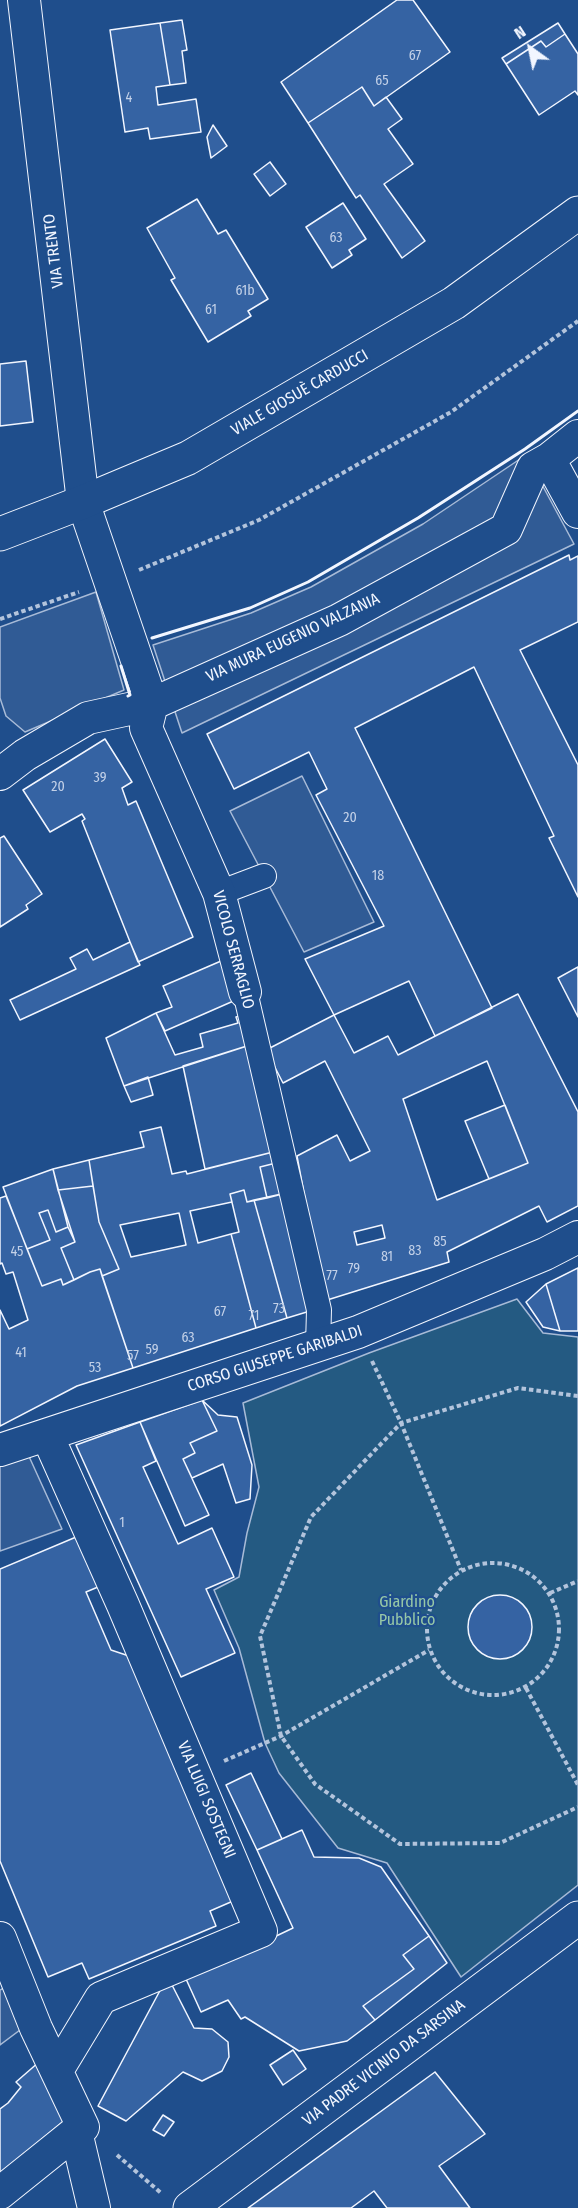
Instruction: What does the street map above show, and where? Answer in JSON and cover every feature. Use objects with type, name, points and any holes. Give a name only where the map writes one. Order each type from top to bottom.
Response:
[{"type":"street","name":"VIA TRENTO","points":[[24,0],[83,502]]},
{"type":"street","name":"VIALE GIOSUÈ CARDUCCI","points":[[0,534],[188,458],[454,303],[578,213]]},
{"type":"street","name":"VIA MURA EUGENIO VALZANIA","points":[[0,774],[24,755],[88,718],[152,704],[339,620],[506,529],[532,468],[549,459],[578,436]]},
{"type":"street","points":[[549,459],[578,512]]},
{"type":"street","name":"VICOLO SERRAGLIO","points":[[83,502],[152,704],[146,728],[219,893],[245,992],[319,1310],[318,1345]]},
{"type":"street","points":[[219,893],[264,876]]},
{"type":"street","name":"CORSO GIUSEPPE GARIBALDI","points":[[0,1450],[358,1332],[578,1238]]},
{"type":"street","name":"VIA LUIGI SOSTEGNI","points":[[47,1435],[196,1773],[261,1931],[100,1998],[58,2069]]},
{"type":"street","name":"VIA PADRE VICINIO DA SARSINA","points":[[177,2202],[578,1917]]},
{"type":"street","points":[[0,1938],[36,2028],[58,2069],[80,2130],[94,2208]]},
{"type":"street","points":[[0,2193],[80,2130]]},
{"type":"path","points":[[0,619],[110,582],[259,520],[451,412],[578,321]]},
{"type":"path","points":[[369,1353],[401,1423],[461,1570]]},
{"type":"path","points":[[578,1396],[518,1389],[401,1423],[311,1517],[260,1636],[281,1736],[315,1784],[400,1844],[500,1843],[578,1807]]},
{"type":"path","points":[[482,1563],[505,1563],[534,1576],[550,1593],[559,1616],[557,1646],[543,1673],[526,1688],[512,1693],[489,1696],[466,1691],[440,1671],[429,1650],[426,1629],[430,1606],[443,1585],[461,1570],[482,1563]]},
{"type":"path","points":[[550,1593],[578,1581]]},
{"type":"path","points":[[196,1773],[281,1736],[429,1650]]},
{"type":"path","points":[[526,1688],[578,1785]]},
{"type":"path","points":[[80,2130],[177,2202]]},
{"type":"green space","name":"Giardino Pubblico","points":[[517,1299],[543,1333],[578,1337],[578,1885],[461,1977],[387,1863],[338,1848],[279,1773],[265,1743],[239,1648],[214,1590],[239,1577],[259,1487],[243,1403],[369,1353]]},
{"type":"shaded area","points":[[526,455],[574,544],[182,733],[153,645],[251,613],[311,587],[423,524]]},
{"type":"shaded area","points":[[96,592],[124,690],[25,732],[6,716],[0,698],[0,627]]},
{"type":"shaded area","points":[[302,776],[374,922],[304,952],[230,811]]},
{"type":"shaded area","points":[[27,1452],[62,1529],[0,1551],[0,1462]]},
{"type":"shaded area","points":[[7,1986],[24,2027],[0,2045],[0,1990]]},
{"type":"building","points":[[397,0],[413,0],[450,52],[374,106],[362,87],[308,123],[281,82]]},
{"type":"building","points":[[182,20],[187,50],[182,51],[186,83],[170,85],[160,23]]},
{"type":"building","points":[[160,23],[170,85],[156,87],[158,105],[196,99],[201,132],[150,139],[148,128],[125,132],[110,30]]},
{"type":"building","points":[[558,23],[565,34],[546,47],[541,41],[506,64],[502,58]]},
{"type":"building","points":[[565,34],[578,54],[578,95],[575,91],[539,115],[506,64],[541,41],[546,47]]},
{"type":"building","points":[[362,87],[374,106],[386,97],[402,119],[388,129],[413,164],[384,184],[425,241],[402,258],[360,195],[356,198],[308,123]]},
{"type":"building","points":[[213,125],[227,146],[211,158],[207,137]]},
{"type":"building","points":[[270,162],[286,184],[270,196],[254,174]]},
{"type":"building","points":[[197,199],[218,234],[226,230],[268,299],[248,311],[251,316],[208,342],[171,280],[175,278],[147,228]]},
{"type":"building","points":[[343,203],[366,239],[349,250],[352,255],[332,268],[306,227]]},
{"type":"building","points":[[26,361],[33,422],[0,426],[0,364]]},
{"type":"building","points":[[569,555],[570,560],[578,556],[578,622],[520,650],[578,765],[578,897],[549,838],[554,836],[474,667],[355,728],[492,1008],[435,1036],[409,981],[334,1015],[305,959],[384,926],[316,795],[327,789],[309,752],[234,789],[207,734]]},
{"type":"building","points":[[105,739],[132,782],[122,788],[128,805],[136,801],[193,937],[138,962],[82,821],[85,819],[82,814],[50,832],[23,790]]},
{"type":"building","points":[[4,836],[42,894],[26,905],[28,909],[0,927],[0,838]]},
{"type":"building","points":[[130,942],[140,965],[20,1020],[10,1000],[76,969],[70,958],[87,949],[93,960]]},
{"type":"building","points":[[221,961],[238,999],[165,1031],[156,1013],[172,1007],[163,986]]},
{"type":"building","points":[[578,967],[578,1017],[558,978]]},
{"type":"building","points":[[518,994],[578,1112],[578,1206],[547,1222],[539,1206],[447,1252],[449,1262],[324,1301],[297,1156],[337,1135],[350,1161],[370,1151],[325,1061],[283,1083],[266,1050],[334,1015],[354,1053],[388,1036],[398,1055]],"holes":[[[487,1061],[528,1163],[437,1200],[403,1099]],[[382,1225],[385,1238],[357,1245],[354,1232]]]},
{"type":"building","points":[[156,1013],[175,1055],[203,1047],[200,1034],[238,1023],[236,1017],[243,1015],[250,1045],[124,1086],[106,1038]]},
{"type":"building","points":[[250,1045],[277,1151],[205,1169],[183,1066]]},
{"type":"building","points":[[148,1077],[153,1095],[131,1102],[124,1086]]},
{"type":"building","points":[[505,1105],[528,1163],[489,1179],[465,1121]]},
{"type":"building","points":[[161,1127],[172,1174],[186,1171],[187,1174],[277,1151],[280,1162],[260,1167],[267,1198],[247,1202],[244,1190],[230,1194],[232,1202],[190,1211],[198,1243],[231,1234],[256,1328],[133,1368],[102,1276],[119,1269],[99,1222],[89,1160],[144,1147],[140,1132]],"holes":[[[179,1213],[186,1245],[131,1257],[120,1225]]]},
{"type":"building","points":[[89,1160],[93,1186],[58,1190],[53,1169]]},
{"type":"building","points":[[280,1162],[286,1193],[267,1198],[260,1167]]},
{"type":"building","points":[[53,1169],[68,1227],[56,1232],[48,1210],[39,1213],[50,1240],[27,1249],[3,1187]]},
{"type":"building","points":[[93,1186],[99,1222],[119,1269],[102,1276],[100,1269],[74,1280],[61,1248],[75,1242],[58,1190]]},
{"type":"building","points":[[244,1190],[247,1202],[254,1200],[287,1318],[256,1328],[231,1234],[239,1232],[230,1194]]},
{"type":"building","points":[[286,1193],[310,1311],[287,1318],[254,1200]]},
{"type":"building","points":[[6,1196],[42,1286],[61,1279],[63,1285],[100,1269],[133,1368],[77,1386],[0,1426],[0,1310],[9,1329],[28,1320],[13,1272],[6,1274],[2,1263],[0,1264],[0,1198]]},
{"type":"building","points":[[48,1210],[56,1232],[68,1227],[75,1242],[61,1248],[74,1280],[63,1285],[61,1279],[42,1286],[27,1249],[50,1240],[39,1213]]},
{"type":"building","points":[[578,1268],[578,1331],[560,1331],[546,1284]]},
{"type":"building","points":[[546,1284],[560,1331],[543,1327],[526,1302]]},
{"type":"building","points":[[202,1400],[217,1431],[190,1443],[195,1453],[183,1459],[209,1515],[185,1526],[140,1422]]},
{"type":"building","points":[[202,1400],[218,1415],[237,1417],[252,1465],[250,1499],[236,1503],[223,1464],[192,1478],[183,1459],[195,1453],[190,1443],[217,1431]]},
{"type":"building","points":[[140,1422],[156,1461],[143,1467],[178,1544],[212,1528],[234,1577],[206,1589],[235,1653],[181,1677],[76,1445]]},
{"type":"building","points":[[88,1532],[110,1582],[86,1592],[111,1650],[141,1660],[240,1898],[210,1911],[216,1926],[89,1979],[82,1963],[48,1977],[0,1861],[0,1569]]},
{"type":"building","points":[[500,1595],[518,1601],[526,1609],[532,1627],[526,1645],[518,1653],[500,1659],[482,1653],[474,1645],[468,1627],[474,1609],[482,1601]]},
{"type":"building","points":[[251,1773],[282,1839],[257,1850],[226,1785]]},
{"type":"building","points":[[302,1830],[314,1857],[359,1858],[381,1867],[429,1936],[403,1955],[414,1969],[363,2006],[375,2020],[347,2041],[299,2051],[245,2017],[241,2019],[228,2000],[201,2012],[186,1979],[293,1928],[257,1850]]},
{"type":"building","points":[[429,1936],[447,1963],[375,2020],[363,2006],[414,1969],[403,1955]]},
{"type":"building","points":[[163,1985],[172,1985],[194,2028],[212,2029],[228,2042],[229,2057],[222,2071],[202,2081],[183,2072],[126,2121],[98,2106]]},
{"type":"building","points":[[293,2050],[306,2069],[283,2085],[270,2065]]},
{"type":"building","points":[[47,2055],[72,2114],[0,2174],[0,2109],[21,2087],[16,2082]]},
{"type":"building","points":[[435,2072],[485,2134],[439,2166],[470,2208],[387,2208],[374,2191],[351,2208],[248,2208]]},
{"type":"building","points":[[163,2115],[174,2122],[164,2136],[153,2130]]},
{"type":"wall","points":[[152,638],[250,608],[308,582],[418,518],[525,449],[578,411]]},
{"type":"wall","points":[[121,666],[130,695],[128,696]]}]
